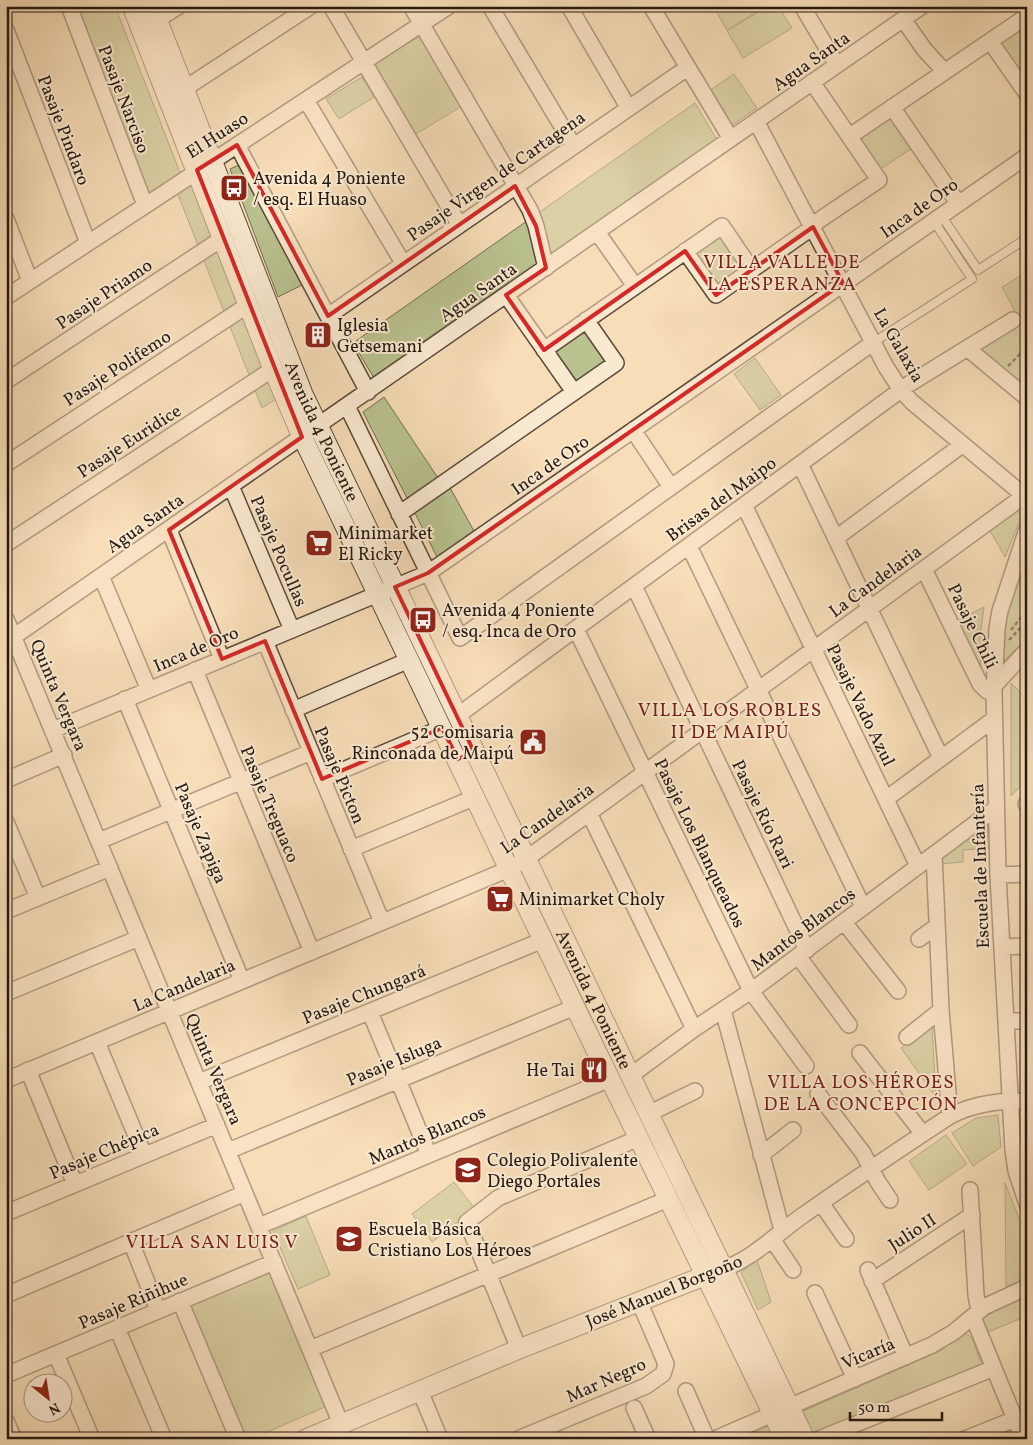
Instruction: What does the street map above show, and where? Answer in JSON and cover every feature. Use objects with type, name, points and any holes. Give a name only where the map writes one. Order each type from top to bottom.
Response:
[{"type":"street","name":"Pasaje Narciso","points":[[69,6],[145,205]]},
{"type":"street","name":"Avenida 4 Poniente","points":[[132,6],[303,394],[457,716],[476,797],[509,869],[668,1200],[714,1272]]},
{"type":"street","points":[[154,13],[179,6]]},
{"type":"street","points":[[184,89],[311,6]]},
{"type":"street","points":[[331,6],[459,224]]},
{"type":"street","points":[[411,6],[530,210],[536,226],[546,268]]},
{"type":"street","name":"El Huaso","points":[[6,297],[449,6]]},
{"type":"street","points":[[490,6],[573,145]]},
{"type":"street","points":[[569,6],[628,107]]},
{"type":"street","points":[[651,6],[731,139]]},
{"type":"street","points":[[802,6],[837,65]]},
{"type":"street","name":"Agua Santa","points":[[10,640],[922,6]]},
{"type":"street","name":"Avenida 4 Poniente","points":[[154,13],[184,89],[222,238],[273,369],[302,437],[442,728],[466,755],[526,859],[648,1114],[714,1272],[781,1410],[805,1439]]},
{"type":"street","points":[[850,136],[1027,16]]},
{"type":"street","points":[[903,19],[924,49],[944,71]]},
{"type":"street","name":"Pasaje Pindaro","points":[[6,30],[88,243]]},
{"type":"street","points":[[990,41],[1025,86]]},
{"type":"street","name":"Pasaje Virgen de Cartagena","points":[[328,316],[687,68]]},
{"type":"street","points":[[686,251],[716,295],[879,180],[812,82]]},
{"type":"street","points":[[306,100],[403,263]]},
{"type":"street","points":[[892,107],[958,203]]},
{"type":"street","name":"La Galaxia","points":[[756,122],[901,390],[912,402],[962,445],[1026,495]]},
{"type":"street","points":[[237,145],[368,392]]},
{"type":"street","name":"Inca de Oro","points":[[53,730],[428,573],[1027,156]]},
{"type":"street","points":[[6,219],[30,281]]},
{"type":"street","points":[[544,350],[722,226],[752,270]]},
{"type":"street","points":[[597,232],[635,286]]},
{"type":"street","name":"Pasaje Priamo","points":[[6,381],[222,238]]},
{"type":"street","points":[[506,295],[574,392]]},
{"type":"street","name":"Pasaje Polifemo","points":[[6,464],[248,304]]},
{"type":"street","points":[[399,514],[616,362],[586,320]]},
{"type":"street","name":"Brisas del Maipo","points":[[457,716],[901,390],[1013,320]]},
{"type":"street","points":[[347,406],[460,638],[874,342]]},
{"type":"street","points":[[967,348],[1027,398]]},
{"type":"street","name":"Pasaje Euridice","points":[[6,544],[273,369]]},
{"type":"street","points":[[633,430],[671,487]]},
{"type":"street","points":[[836,538],[962,445]]},
{"type":"street","points":[[800,464],[941,758]]},
{"type":"street","name":"Pasaje Pocullas","points":[[231,486],[292,630]]},
{"type":"street","name":"La Candelaria","points":[[6,1080],[509,869],[526,859],[1026,495]]},
{"type":"street","name":"Pasaje Vado Azul","points":[[744,505],[918,866]]},
{"type":"street","name":"Escuela de Infantería","points":[[1027,529],[1000,611],[997,628],[994,688],[998,875],[1010,1101],[1014,1161],[1027,1204]]},
{"type":"street","points":[[169,530],[222,659]]},
{"type":"street","points":[[689,546],[864,907]]},
{"type":"street","name":"Pasaje Chili","points":[[924,569],[982,687],[987,691],[994,688]]},
{"type":"street","points":[[101,576],[149,690]]},
{"type":"street","name":"Pasaje Río Rari","points":[[634,586],[702,730],[803,953],[849,1025]]},
{"type":"street","name":"Quinta Vergara","points":[[6,619],[10,640],[64,756],[341,1424]]},
{"type":"street","name":"Pasaje Los Blanqueados","points":[[576,629],[751,991],[806,1066]]},
{"type":"street","name":"Pasaje Picton","points":[[265,641],[382,922]]},
{"type":"street","points":[[994,688],[1027,650]]},
{"type":"street","points":[[293,710],[409,660]]},
{"type":"street","name":"Pasaje Treguaco","points":[[195,670],[312,952]]},
{"type":"street","name":"Pasaje Zapiga","points":[[125,700],[242,981]]},
{"type":"street","points":[[886,799],[994,719]]},
{"type":"street","points":[[322,779],[442,728]]},
{"type":"street","points":[[99,841],[311,752]]},
{"type":"street","points":[[6,780],[64,756]]},
{"type":"street","points":[[351,849],[476,797]]},
{"type":"street","name":"Mantos Blancos","points":[[630,1076],[803,953],[996,808]]},
{"type":"street","points":[[589,813],[694,1029]]},
{"type":"street","points":[[6,822],[38,898]]},
{"type":"street","points":[[934,855],[941,1010],[950,1116]]},
{"type":"street","points":[[6,911],[110,868]]},
{"type":"street","points":[[998,875],[1027,874]]},
{"type":"street","points":[[844,922],[898,991]]},
{"type":"street","points":[[919,939],[937,926]]},
{"type":"street","points":[[6,993],[139,938]]},
{"type":"street","name":"Pasaje Chungará","points":[[199,1082],[543,940]]},
{"type":"street","points":[[1002,947],[1027,946]]},
{"type":"street","name":"Pasaje Isluga","points":[[228,1151],[575,1007]]},
{"type":"street","points":[[723,1010],[761,1155],[777,1235],[793,1270]]},
{"type":"street","points":[[907,1036],[941,1010]]},
{"type":"street","points":[[370,1012],[429,1155]]},
{"type":"street","points":[[1006,1021],[1027,1021]]},
{"type":"street","points":[[97,1042],[144,1155]]},
{"type":"street","points":[[860,1053],[923,1134]]},
{"type":"street","points":[[28,1070],[75,1184]]},
{"type":"street","name":"Mantos Blancos","points":[[259,1226],[610,1079]]},
{"type":"street","points":[[648,1114],[695,1091]]},
{"type":"street","points":[[818,1094],[863,1153],[890,1200]]},
{"type":"street","name":"José Manuel Borgoño","points":[[306,1439],[519,1349],[740,1263],[871,1168],[950,1116],[963,1109],[981,1104],[1027,1100]]},
{"type":"street","name":"Pasaje Chépica","points":[[6,1213],[217,1124]]},
{"type":"street","points":[[761,1155],[793,1130]]},
{"type":"street","points":[[519,1349],[467,1222],[498,1198],[639,1138]]},
{"type":"street","points":[[970,1190],[976,1314],[994,1368],[1023,1439]]},
{"type":"street","points":[[6,1295],[245,1193]]},
{"type":"street","points":[[310,1349],[668,1200]]},
{"type":"street","points":[[821,1203],[846,1239]]},
{"type":"street","name":"Julio II","points":[[906,1357],[870,1276],[972,1215]]},
{"type":"street","points":[[130,1242],[158,1310]]},
{"type":"street","name":"Pasaje Riñihue","points":[[6,1375],[274,1262]]},
{"type":"street","name":"Vicaría","points":[[715,1439],[906,1357],[943,1339],[990,1304],[1027,1287]]},
{"type":"street","points":[[815,1293],[855,1379]]},
{"type":"street","points":[[180,1301],[238,1439]]},
{"type":"street","name":"Mar Negro","points":[[518,1439],[646,1386],[663,1374],[666,1364],[639,1301]]},
{"type":"street","points":[[117,1328],[164,1439]]},
{"type":"street","points":[[56,1354],[92,1439]]},
{"type":"street","points":[[819,1439],[994,1368]]},
{"type":"street","points":[[420,1391],[440,1439]]},
{"type":"street","points":[[686,1391],[707,1439]]},
{"type":"street","points":[[634,1408],[648,1439]]},
{"type":"street","name":"Avenida 4 Poniente","points":[[781,1410],[785,1439]]},
{"type":"street","points":[[965,1439],[1015,1419]]},
{"type":"street","points":[[6,1421],[14,1439]]},
{"type":"lane","points":[[937,217],[978,270],[1027,238]]},
{"type":"lane","points":[[874,342],[972,279],[937,217]]},
{"type":"path","points":[[1002,372],[1027,347]]},
{"type":"path","points":[[1004,644],[1027,621]]},
{"type":"highlighted area","points":[[237,145],[328,316],[515,186],[536,226],[546,268],[506,295],[544,350],[685,251],[716,295],[813,227],[843,283],[428,573],[395,587],[474,752],[458,759],[442,728],[322,779],[265,641],[222,659],[169,530],[302,437],[197,170]]},
{"type":"green space","points":[[75,6],[115,6],[181,175],[149,195]]},
{"type":"green space","points":[[713,6],[766,6],[727,30]]},
{"type":"green space","points":[[768,6],[778,6],[792,28],[743,58],[727,31]]},
{"type":"green space","points":[[1027,20],[1027,70],[1019,75],[996,42]]},
{"type":"green space","points":[[420,36],[462,106],[416,134],[374,64]]},
{"type":"green space","points":[[734,74],[757,108],[732,125],[709,91]]},
{"type":"green space","points":[[362,77],[374,97],[339,119],[326,99]]},
{"type":"green space","points":[[695,103],[717,140],[374,378],[353,343]]},
{"type":"green space","points":[[891,113],[914,147],[879,170],[856,136]]},
{"type":"green space","points":[[239,165],[304,284],[278,297],[230,169]]},
{"type":"green space","points":[[192,183],[276,399],[262,408],[177,192]]},
{"type":"green space","points":[[722,233],[746,268],[717,288],[693,253]]},
{"type":"green space","points":[[1027,272],[1027,393],[973,347],[1019,319],[1002,287]]},
{"type":"green space","points":[[584,326],[611,362],[578,385],[557,357],[558,344]]},
{"type":"green space","points":[[755,358],[781,395],[760,410],[734,374]]},
{"type":"green space","points":[[384,397],[438,478],[408,500],[363,412]]},
{"type":"green space","points":[[449,486],[474,531],[438,559],[414,511]]},
{"type":"green space","points":[[1017,511],[1022,515],[1005,557],[988,527]]},
{"type":"green space","points":[[1027,550],[1027,638],[1002,663],[1007,606]]},
{"type":"green space","points":[[984,607],[980,636],[981,672],[955,622]]},
{"type":"green space","points":[[1011,683],[1027,699],[1027,780],[1011,796]]},
{"type":"green space","points":[[987,824],[989,848],[963,850],[963,862],[940,864],[939,857]]},
{"type":"green space","points":[[932,1026],[936,1097],[901,1048]]},
{"type":"green space","points":[[1027,1111],[1027,1173],[1023,1147],[1023,1112]]},
{"type":"green space","points":[[998,1115],[1001,1147],[973,1166],[952,1133],[976,1118]]},
{"type":"green space","points":[[946,1135],[967,1164],[929,1190],[909,1161]]},
{"type":"green space","points":[[454,1182],[475,1209],[432,1242],[412,1214]]},
{"type":"green space","points":[[1005,1183],[1027,1238],[1027,1278],[1006,1287]]},
{"type":"green space","points":[[306,1216],[330,1275],[298,1289],[273,1231]]},
{"type":"green space","points":[[757,1260],[771,1302],[758,1310],[741,1272]]},
{"type":"green space","points":[[272,1269],[325,1407],[251,1439],[245,1439],[187,1305]]},
{"type":"green space","points":[[1027,1297],[1027,1316],[988,1332],[982,1319]]},
{"type":"green space","points":[[965,1333],[972,1338],[983,1368],[809,1439],[740,1439],[940,1351]]},
{"type":"place","name":"Avenida 4 Poniente / esq. El Huaso","points":[[234,188]]},
{"type":"place","name":"Iglesia Getsemani","points":[[318,335]]},
{"type":"place","name":"Minimarket El Ricky","points":[[319,543]]},
{"type":"place","name":"Avenida 4 Poniente / esq. Inca de Oro","points":[[423,620]]},
{"type":"place","name":"52 Comisaria Rinconada de Maipú","points":[[533,742]]},
{"type":"place","name":"Minimarket Choly","points":[[500,899]]},
{"type":"place","name":"He Tai","points":[[594,1070]]},
{"type":"place","name":"Colegio Polivalente Diego Portales","points":[[468,1170]]},
{"type":"place","name":"Escuela Básica Cristiano Los Héroes","points":[[349,1239]]},
{"type":"district","name":"VILLA VALLE DE LA ESPERANZA","points":[[782,272]]},
{"type":"district","name":"VILLA LOS ROBLES II DE MAIPÚ","points":[[730,720]]},
{"type":"district","name":"VILLA LOS HÉROES DE LA CONCEPCIÓN","points":[[861,1092]]},
{"type":"district","name":"VILLA SAN LUIS V","points":[[212,1241]]}]
